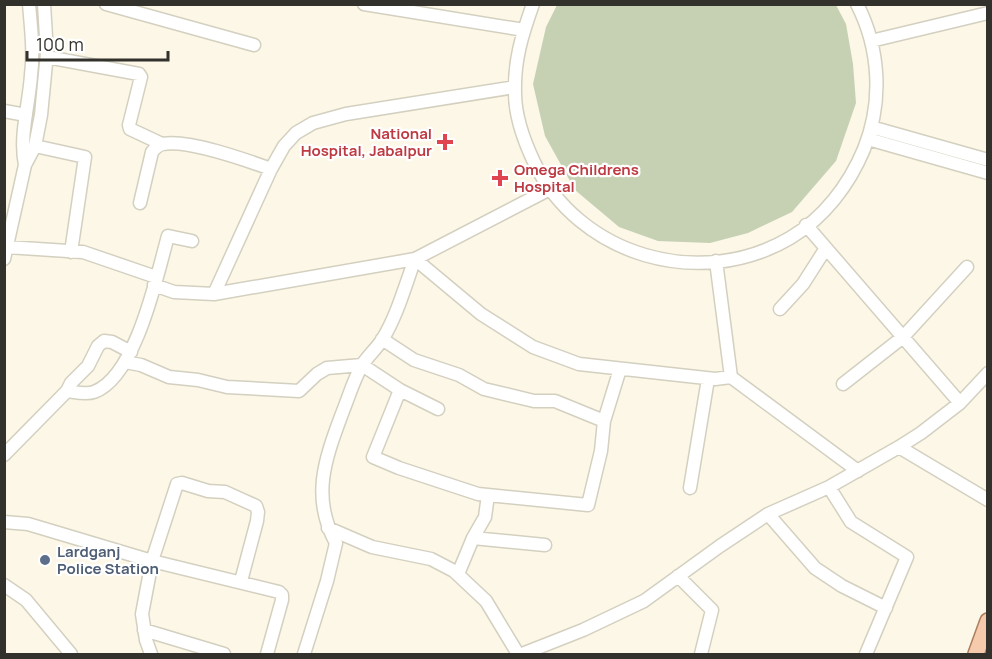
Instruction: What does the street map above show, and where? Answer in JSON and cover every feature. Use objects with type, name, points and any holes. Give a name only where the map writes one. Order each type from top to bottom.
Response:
[{"type":"main road","points":[[976,654],[987,621]]},
{"type":"street","points":[[25,165],[22,149],[33,43],[29,4]]},
{"type":"street","points":[[44,4],[47,57],[45,86],[35,146],[25,165],[6,253],[83,252],[155,281],[174,292],[214,294],[415,259],[550,189]]},
{"type":"street","points":[[106,4],[254,45]]},
{"type":"street","points":[[364,4],[524,30]]},
{"type":"street","points":[[532,4],[518,47],[515,93],[523,139],[543,181],[573,216],[611,243],[655,259],[701,264],[747,256],[790,238],[826,209],[854,172],[872,127],[878,78],[868,27],[857,4]]},
{"type":"street","points":[[871,41],[987,13]]},
{"type":"street","points":[[47,57],[139,74],[141,77],[129,125],[130,129],[162,144],[201,148],[271,169]]},
{"type":"street","points":[[214,294],[271,169],[284,146],[296,133],[313,123],[346,114],[515,87]]},
{"type":"street","points":[[4,111],[27,115]]},
{"type":"street","points":[[872,127],[987,160]]},
{"type":"street","points":[[868,139],[987,173]]},
{"type":"street","points":[[140,204],[152,152],[162,144]]},
{"type":"street","points":[[35,146],[85,157],[71,252]]},
{"type":"street","points":[[806,225],[960,403]]},
{"type":"street","points":[[67,391],[95,392],[110,382],[128,357],[168,236],[192,241]]},
{"type":"street","points":[[780,309],[803,284],[826,248]]},
{"type":"street","points":[[304,654],[336,543],[328,528],[322,474],[327,455],[362,365],[382,339],[398,306],[415,259]]},
{"type":"street","points":[[415,259],[481,314],[533,348],[579,364],[708,379],[731,377],[858,471]]},
{"type":"street","points":[[716,261],[731,377]]},
{"type":"street","points":[[843,384],[903,337],[968,267]]},
{"type":"street","points":[[382,339],[414,360],[459,375],[484,389],[534,401],[555,401],[604,421]]},
{"type":"street","points":[[4,455],[67,391],[71,383],[88,366],[98,346],[104,341],[112,342],[128,357],[141,365],[169,377],[198,380],[227,387],[299,391],[327,368],[362,365],[400,390],[438,409]]},
{"type":"street","points":[[400,390],[373,457],[453,486],[488,495],[588,505],[601,451],[604,421],[620,369]]},
{"type":"street","points":[[328,528],[389,552],[400,552],[431,560],[458,574],[486,601],[520,654],[583,630],[644,601],[768,514],[829,487],[921,433],[960,403],[987,373]]},
{"type":"street","points":[[690,488],[708,379]]},
{"type":"street","points":[[899,447],[987,500]]},
{"type":"street","points":[[151,654],[142,614],[152,561],[177,484],[182,483],[207,491],[225,492],[256,506],[258,512],[241,581]]},
{"type":"street","points":[[829,487],[851,522],[907,557],[866,654]]},
{"type":"street","points":[[458,574],[473,538],[485,517],[488,495]]},
{"type":"street","points":[[768,514],[815,568],[842,586],[886,608]]},
{"type":"street","points":[[4,522],[28,524],[152,561],[279,592],[282,595],[267,654]]},
{"type":"street","points":[[473,538],[545,545]]},
{"type":"street","points":[[678,576],[712,610],[701,654]]},
{"type":"street","points":[[4,585],[26,600],[71,654]]},
{"type":"street","points":[[144,630],[224,654]]},
{"type":"green space","points":[[557,5],[836,5],[846,24],[853,64],[856,103],[836,161],[792,212],[748,233],[710,243],[658,241],[619,227],[575,190],[545,136],[533,84],[546,27]]},
{"type":"place","name":"National Hospital, Jabalpur","points":[[445,142]]},
{"type":"place","name":"Omega Childrens Hospital","points":[[500,178]]},
{"type":"place","name":"Lardganj Police Station","points":[[45,560]]}]
